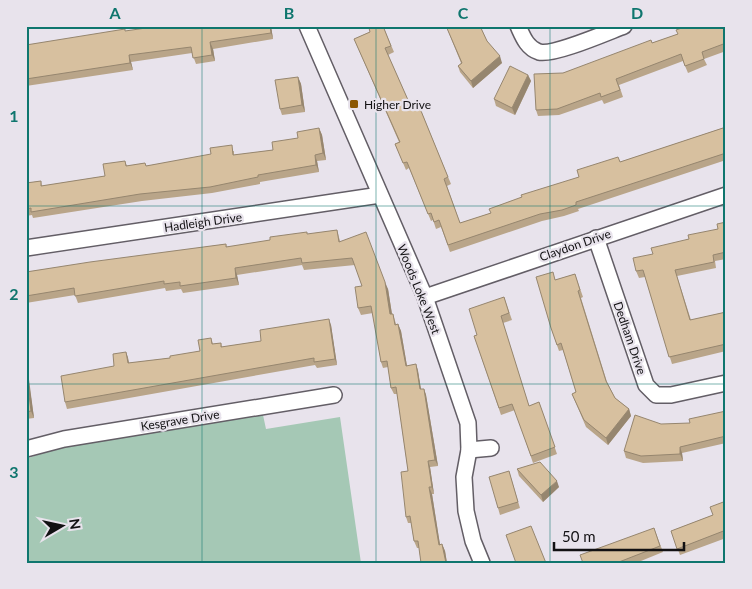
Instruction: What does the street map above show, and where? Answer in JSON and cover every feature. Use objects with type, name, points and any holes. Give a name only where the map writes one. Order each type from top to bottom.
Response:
[{"type":"street","name":"Woods Loke West","points":[[307,26],[424,297],[468,423],[469,450],[464,477],[466,511],[482,563]]},
{"type":"street","points":[[518,26],[526,43],[540,52],[554,51],[624,26]]},
{"type":"street","name":"Hadleigh Drive","points":[[26,248],[380,195]]},
{"type":"street","name":"Claydon Drive","points":[[424,297],[726,195]]},
{"type":"street","name":"Dedham Drive","points":[[596,238],[646,385],[656,395],[671,395],[726,383]]},
{"type":"street","name":"Kesgrave Drive","points":[[26,449],[64,439],[334,395]]},
{"type":"street","points":[[469,450],[491,448]]},
{"type":"green space","points":[[263,415],[266,429],[340,417],[361,563],[26,563],[26,459],[62,446]]},
{"type":"building","points":[[160,26],[270,26],[271,33],[210,42],[212,55],[193,58],[191,47],[129,55],[130,63],[26,79],[26,45],[125,29],[125,31]]},
{"type":"building","points":[[383,26],[391,46],[385,48],[412,109],[419,106],[448,177],[444,179],[460,223],[491,213],[489,209],[522,197],[521,195],[579,177],[577,170],[618,157],[620,162],[726,127],[726,153],[576,202],[576,205],[562,210],[540,214],[448,245],[439,220],[434,222],[431,213],[428,214],[407,162],[403,163],[395,144],[400,142],[354,39],[370,32],[369,28]]},
{"type":"building","points":[[446,26],[480,26],[487,41],[500,56],[471,81],[458,66],[462,63]]},
{"type":"building","points":[[687,26],[726,26],[726,43],[702,52],[704,59],[685,66],[681,54],[616,79],[620,90],[601,97],[600,93],[557,109],[536,110],[534,74],[563,73],[651,40],[652,43],[678,34],[676,30]]},
{"type":"building","points":[[510,66],[528,75],[512,108],[494,99]]},
{"type":"building","points":[[298,77],[302,105],[280,109],[275,80]]},
{"type":"building","points":[[319,128],[323,153],[315,155],[316,165],[258,175],[258,177],[210,187],[140,194],[31,212],[31,208],[26,209],[26,183],[41,181],[41,186],[105,176],[103,164],[125,161],[126,166],[145,163],[146,166],[211,154],[210,148],[232,145],[233,155],[273,150],[272,142],[298,138],[297,132]]},
{"type":"building","points":[[726,222],[726,252],[713,255],[714,262],[675,270],[690,320],[726,312],[726,344],[669,357],[643,270],[636,271],[633,258],[653,254],[651,248],[689,239],[688,235],[718,229],[717,224]]},
{"type":"building","points":[[337,230],[339,242],[366,232],[385,282],[390,314],[393,314],[395,325],[398,324],[406,366],[416,364],[420,389],[424,389],[435,460],[428,461],[432,487],[429,487],[439,545],[442,544],[446,563],[421,563],[418,541],[414,541],[410,516],[406,517],[401,472],[408,471],[396,387],[391,388],[387,361],[381,362],[371,306],[358,308],[355,287],[362,286],[352,258],[302,263],[301,258],[235,268],[236,278],[180,286],[180,282],[164,284],[164,281],[75,296],[74,288],[26,296],[26,272],[226,244],[226,247],[270,240],[270,237],[307,232],[307,234]]},
{"type":"building","points":[[553,272],[555,280],[575,274],[580,290],[578,291],[606,381],[615,398],[629,409],[606,438],[584,420],[572,394],[576,392],[561,343],[557,345],[536,277]]},
{"type":"building","points":[[504,297],[509,313],[501,316],[529,406],[539,402],[555,447],[531,456],[512,404],[499,408],[474,336],[477,335],[469,309]]},
{"type":"building","points":[[329,319],[335,359],[314,362],[314,358],[65,402],[61,376],[114,366],[113,354],[126,352],[128,363],[170,358],[170,356],[200,351],[198,340],[211,338],[212,344],[221,343],[221,347],[261,341],[260,330]]},
{"type":"building","points":[[26,371],[31,411],[26,412]]},
{"type":"building","points":[[726,411],[726,436],[680,447],[680,454],[641,456],[624,451],[635,415],[661,424],[690,423],[689,419]]},
{"type":"building","points":[[540,462],[557,481],[541,495],[517,469]]},
{"type":"building","points":[[509,471],[518,502],[498,508],[489,477]]},
{"type":"building","points":[[726,501],[726,530],[677,549],[671,531],[713,515],[710,507]]},
{"type":"building","points":[[531,526],[546,563],[516,563],[506,535]]},
{"type":"building","points":[[654,528],[660,546],[619,563],[583,563],[580,555]]},
{"type":"place","name":"Higher Drive","points":[[354,104]]}]
